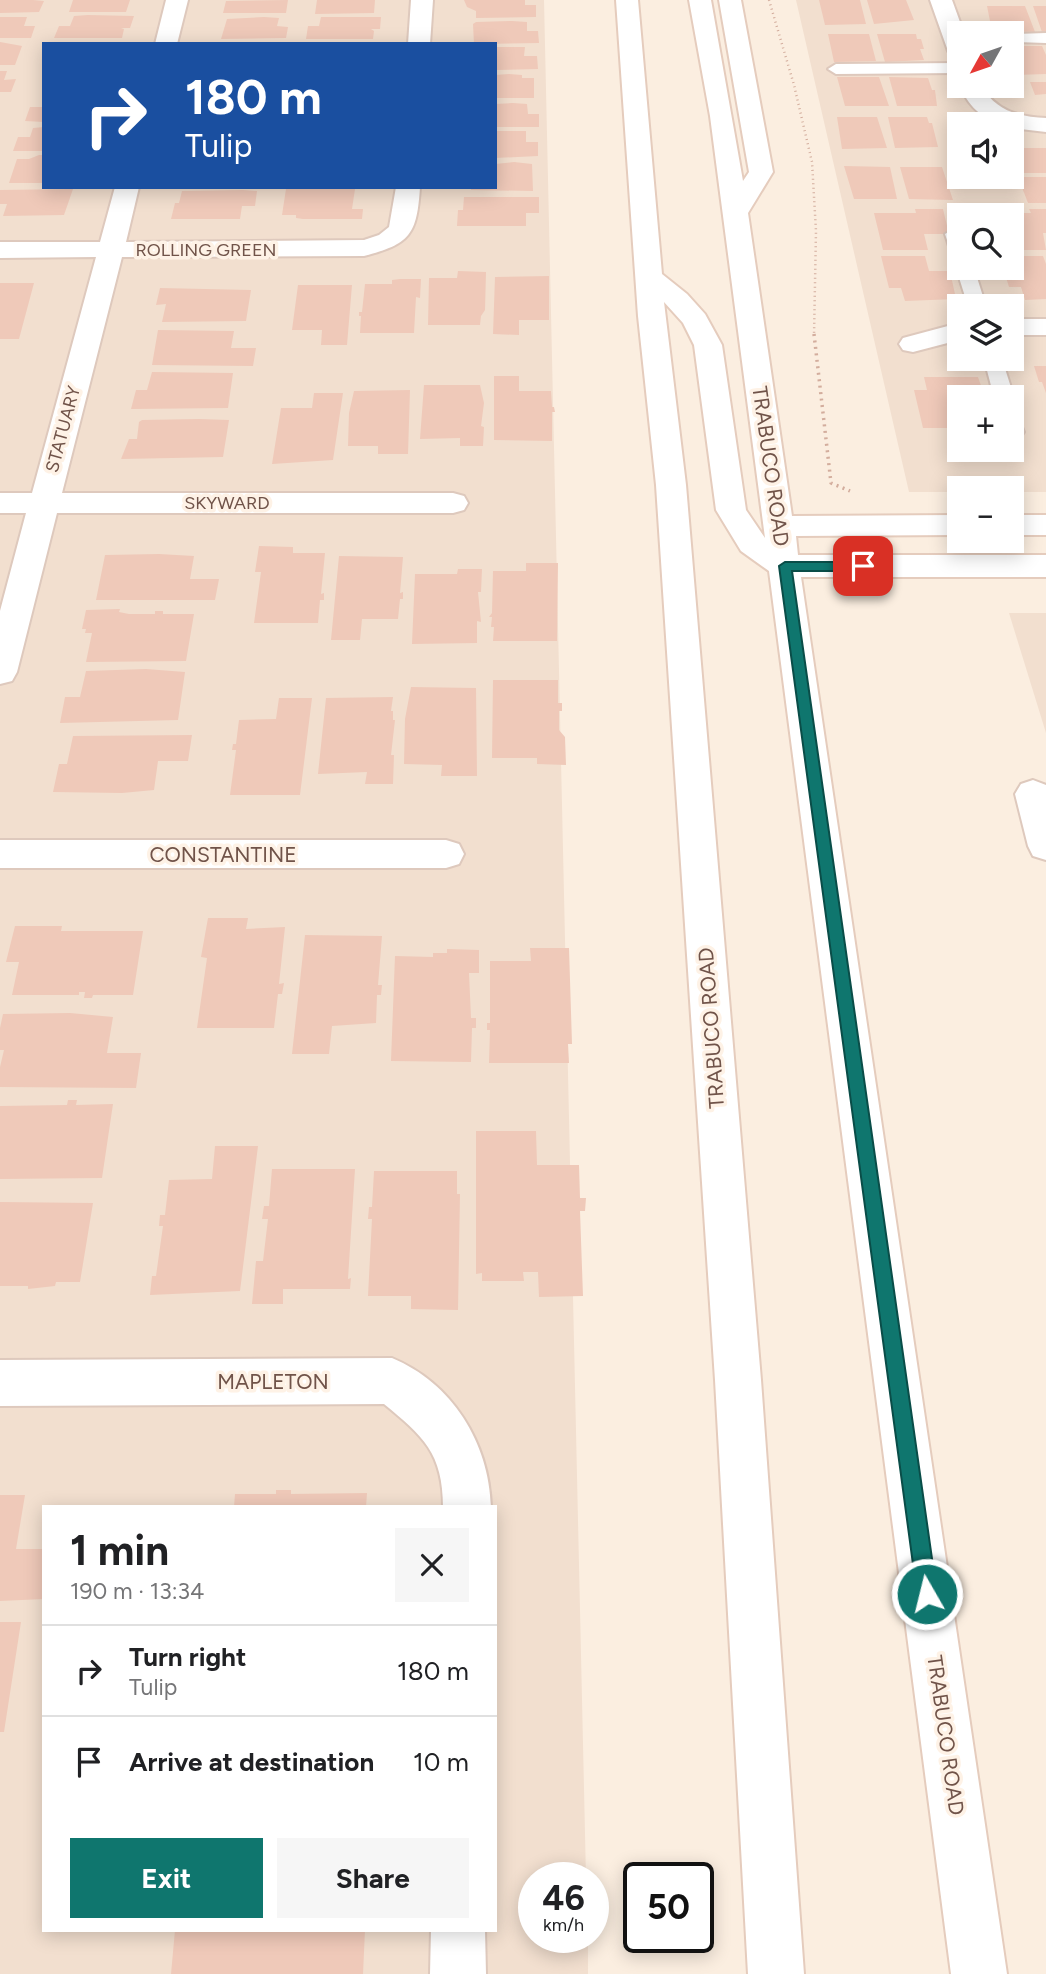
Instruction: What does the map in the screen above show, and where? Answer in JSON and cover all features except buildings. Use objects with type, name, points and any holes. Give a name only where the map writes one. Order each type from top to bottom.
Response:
[{"type":"main road","points":[[166,42],[177,0]]},
{"type":"main road","points":[[419,42],[422,0]]},
{"type":"main road","name":"TRABUCO ROAD","points":[[627,0],[649,277],[671,485],[738,1380],[776,1974]]},
{"type":"main road","name":"TRABUCO ROAD","points":[[700,0],[722,116],[979,1974]]},
{"type":"main road","points":[[730,0],[761,172],[735,214]]},
{"type":"main road","points":[[941,0],[949,21]]},
{"type":"main road","points":[[976,98],[991,111],[1016,122],[1046,125]]},
{"type":"main road","name":"STATUARY","points":[[0,672],[126,189]]},
{"type":"main road","name":"ROLLING GREEN","points":[[0,250],[346,250],[383,244],[394,239],[405,226],[408,189]]},
{"type":"main road","points":[[649,277],[678,300],[695,320],[708,345],[731,510],[741,532],[756,550],[785,566],[1046,566]]},
{"type":"main road","points":[[1024,327],[1046,327]]},
{"type":"main road","points":[[913,344],[947,334]]},
{"type":"main road","name":"SKYWARD","points":[[0,503],[453,503]]},
{"type":"main road","points":[[779,526],[947,525]]},
{"type":"main road","points":[[1024,525],[1046,525]]},
{"type":"main road","points":[[1033,794],[1046,846]]},
{"type":"main road","name":"CONSTANTINE","points":[[0,855],[446,855]]},
{"type":"main road","name":"MAPLETON","points":[[0,1383],[392,1381],[440,1421],[457,1451],[467,1491],[467,1505]]},
{"type":"main road","points":[[458,1932],[458,1974]]},
{"type":"lane","points":[[1024,38],[1046,38]]},
{"type":"lane","points":[[836,69],[947,68]]},
{"type":"path","points":[[769,0],[794,85],[812,162],[816,230],[813,327],[831,484],[859,495]]},
{"type":"shaded area","points":[[0,0],[544,0],[586,1862],[518,1862],[518,1953],[588,1953],[588,1974],[0,1974]]},
{"type":"shaded area","points":[[796,0],[1046,0],[1046,492],[1024,492],[1024,476],[947,476],[947,492],[909,492]]},
{"type":"shaded area","points":[[1009,613],[1046,613],[1046,733]]},
{"type":"route","points":[[863,566],[785,566],[927,1594]]}]
